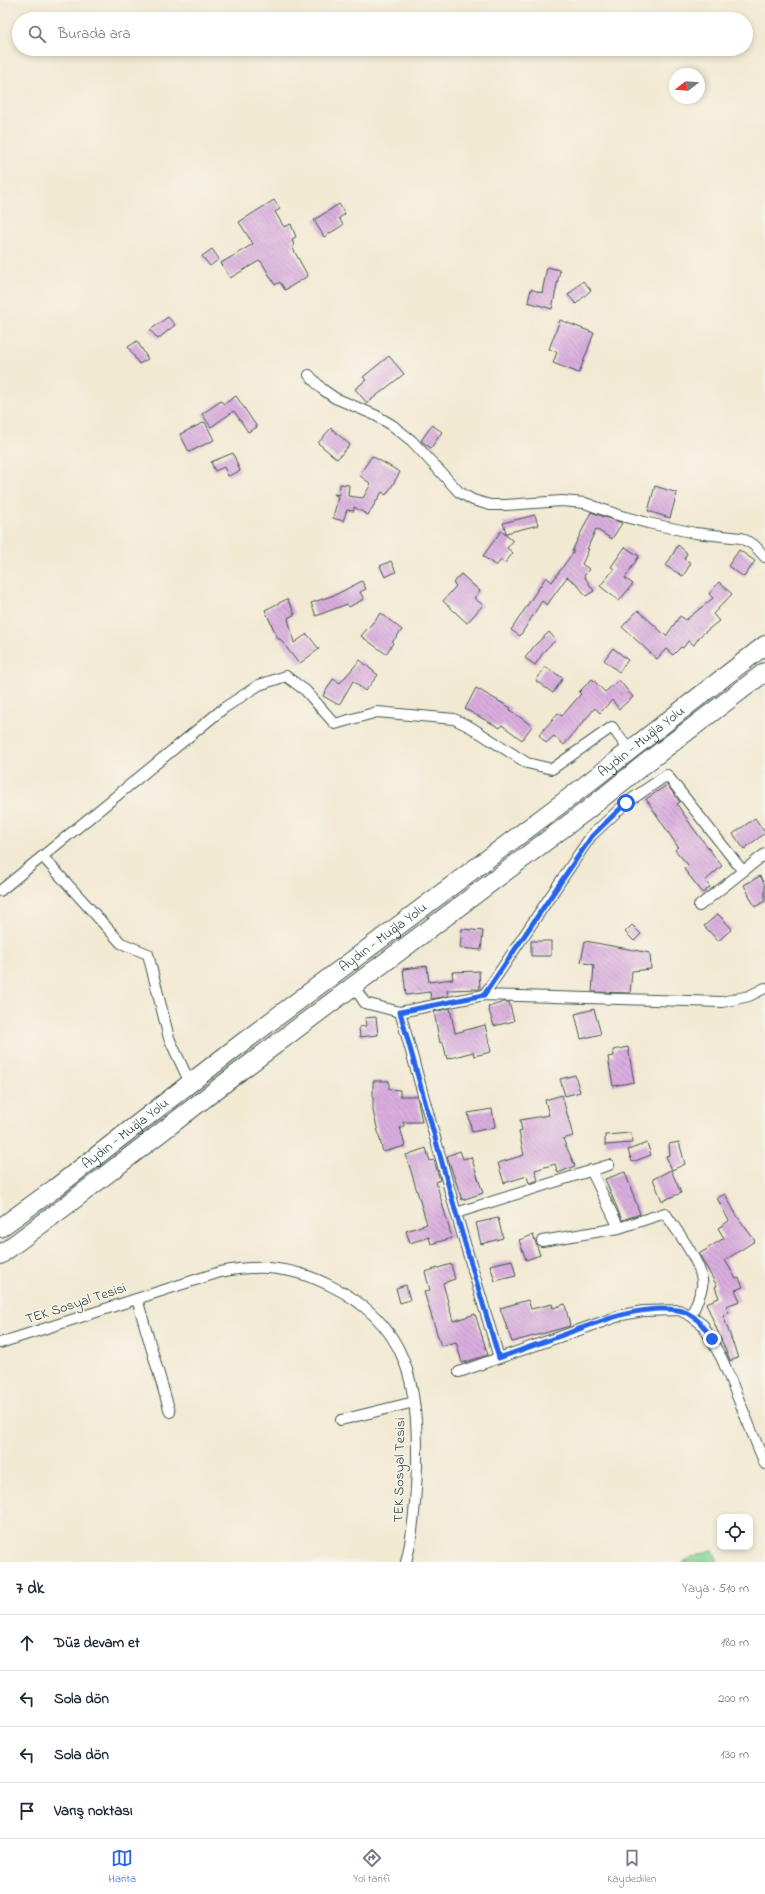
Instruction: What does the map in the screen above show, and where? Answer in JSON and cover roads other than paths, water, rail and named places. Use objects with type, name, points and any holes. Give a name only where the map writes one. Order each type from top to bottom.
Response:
[{"type":"highway","name":"Aydın - Muğla Yolu","points":[[0,1228],[54,1189],[190,1083],[765,645]]},
{"type":"highway","name":"Aydın - Muğla Yolu","points":[[0,1255],[586,811],[765,672]]},
{"type":"street","points":[[309,375],[322,389],[335,398],[375,415],[392,425],[412,441],[459,492],[473,500],[490,505],[562,501],[585,503],[618,515],[648,523],[695,533],[740,538],[754,545],[765,557]]},
{"type":"street","points":[[0,891],[43,857],[130,783],[224,708],[259,685],[286,676],[306,691],[335,724],[377,712],[454,719],[472,728],[527,763],[552,769],[612,727],[629,750]]},
{"type":"street","points":[[484,995],[592,836],[626,803],[667,775],[742,870]]},
{"type":"street","points":[[699,906],[742,870],[765,854]]},
{"type":"street","points":[[43,857],[121,943],[148,954],[169,1038],[190,1083]]},
{"type":"street","points":[[354,987],[365,1003],[400,1012],[484,995],[722,1002],[749,996],[765,988]]},
{"type":"street","points":[[400,1012],[456,1213],[499,1358]]},
{"type":"street","points":[[456,1213],[609,1165]]},
{"type":"street","points":[[591,1170],[619,1228]]},
{"type":"street","points":[[542,1241],[619,1228],[665,1213],[698,1265],[701,1276],[702,1286],[691,1316]]},
{"type":"street","name":"TEK Sosyal Tesisi","points":[[0,1343],[220,1272],[241,1268],[266,1267],[289,1270],[315,1278],[336,1288],[365,1306],[379,1319],[400,1351],[408,1373],[416,1414],[416,1491],[413,1528],[406,1562]]},
{"type":"street","name":"TEK Sosyal Tesisi","points":[[137,1299],[170,1412]]},
{"type":"street","points":[[459,1372],[622,1315],[643,1311],[679,1310],[691,1316],[703,1325],[722,1359],[765,1464]]},
{"type":"street","name":"TEK Sosyal Tesisi","points":[[341,1420],[414,1402]]}]
